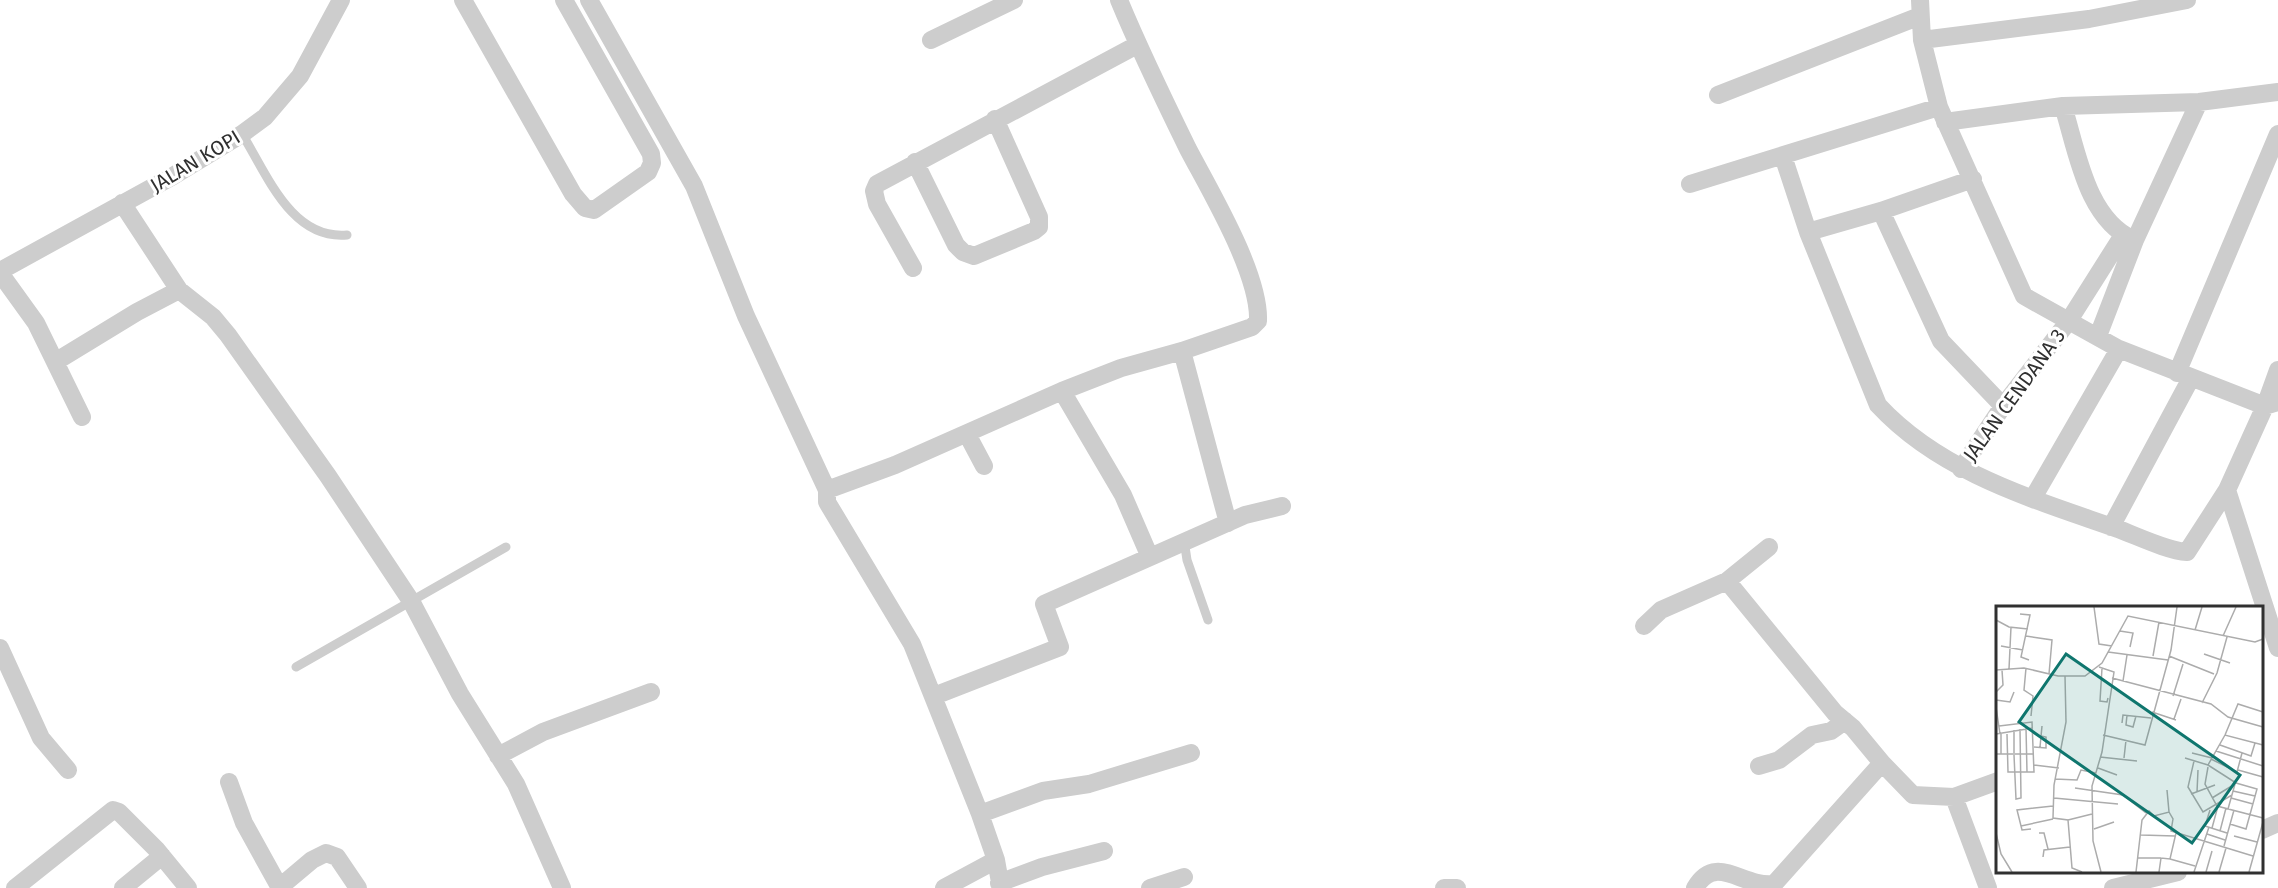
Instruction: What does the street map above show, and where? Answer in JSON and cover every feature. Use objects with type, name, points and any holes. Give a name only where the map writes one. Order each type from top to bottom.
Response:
[{"type":"street","name":"JALAN KOPI","points":[[0,272],[242,134],[265,117],[300,76],[341,0]]},
{"type":"street","points":[[464,0],[573,194],[585,208],[594,210],[648,172],[651,167],[651,154],[564,0]]},
{"type":"street","points":[[588,0],[694,186],[746,316],[826,490],[827,502],[912,644],[980,814],[996,860],[1000,885],[1042,867],[1104,851]]},
{"type":"street","points":[[931,40],[1014,0]]},
{"type":"street","points":[[826,490],[895,465],[1062,391],[1121,368],[1182,351],[1252,327],[1258,318],[1255,294],[1233,236],[1137,45],[1119,0]]},
{"type":"street","points":[[1922,40],[2089,19],[2187,0]]},
{"type":"street","points":[[1718,95],[1920,8],[1922,40],[1942,115],[1973,179],[2021,292],[2067,322],[2098,336],[2119,349],[2184,376],[2274,404]]},
{"type":"street","points":[[913,268],[877,204],[874,191],[877,184],[1137,45]]},
{"type":"street","points":[[1690,184],[1783,156],[1942,115],[2063,106],[2199,102],[2278,92]]},
{"type":"street","points":[[2098,336],[2129,238],[2199,102]]},
{"type":"street","points":[[2063,106],[2096,204],[2129,238]]},
{"type":"street","points":[[915,162],[956,245],[963,252],[974,256],[1034,231],[1039,227],[1038,217],[995,119]]},
{"type":"street","points":[[2111,526],[2184,376],[2278,134]]},
{"type":"street","points":[[1783,156],[1808,232],[1878,405],[1890,419],[1961,469],[2000,487],[2187,552],[2227,490],[2274,404],[2278,370]]},
{"type":"street","points":[[1808,232],[1881,211],[1973,179]]},
{"type":"street","points":[[122,203],[179,290],[213,318],[228,335],[328,476],[411,601],[460,694],[516,784],[562,888]]},
{"type":"street","points":[[1881,211],[1941,341],[2002,406]]},
{"type":"street","name":"JALAN CENDANA 3","points":[[1961,469],[2002,406],[2129,238]]},
{"type":"street","points":[[0,272],[36,323],[82,417]]},
{"type":"street","points":[[55,362],[137,312],[179,290]]},
{"type":"street","points":[[2034,498],[2119,349]]},
{"type":"street","points":[[1182,351],[1228,522]]},
{"type":"street","points":[[1062,391],[1123,495],[1149,555]]},
{"type":"street","points":[[967,434],[984,466]]},
{"type":"street","points":[[2227,490],[2278,648]]},
{"type":"street","points":[[934,696],[1060,647],[1044,604],[1184,540],[1245,515],[1282,506]]},
{"type":"street","points":[[1644,626],[1656,613],[1727,581],[1769,547]]},
{"type":"street","points":[[1727,581],[1835,713],[1913,795],[1954,797],[1996,782]]},
{"type":"street","points":[[0,648],[41,738],[68,770]]},
{"type":"street","points":[[498,756],[543,732],[651,692]]},
{"type":"street","points":[[1759,766],[1779,760],[1812,735],[1831,731],[1845,721]]},
{"type":"street","points":[[980,814],[1043,791],[1089,784],[1191,753]]},
{"type":"street","points":[[1695,888],[1702,876],[1713,872],[1754,887],[1774,884],[1882,763]]},
{"type":"street","points":[[229,782],[244,823],[280,887],[312,860],[326,853],[337,857],[358,888]]},
{"type":"street","points":[[1954,797],[1988,888]]},
{"type":"street","points":[[15,888],[113,810],[119,812],[162,856],[188,888]]},
{"type":"street","points":[[2263,830],[2278,823]]},
{"type":"street","points":[[123,888],[162,856]]},
{"type":"street","points":[[944,888],[996,860]]},
{"type":"street","points":[[2113,888],[2174,873]]},
{"type":"street","points":[[1150,888],[1184,877]]},
{"type":"street","points":[[1444,888],[1457,888]]},
{"type":"lane","points":[[242,134],[291,213],[318,233],[331,236],[347,235]]},
{"type":"lane","points":[[1184,540],[1187,560],[1208,620]]},
{"type":"lane","points":[[296,668],[506,547]]}]
